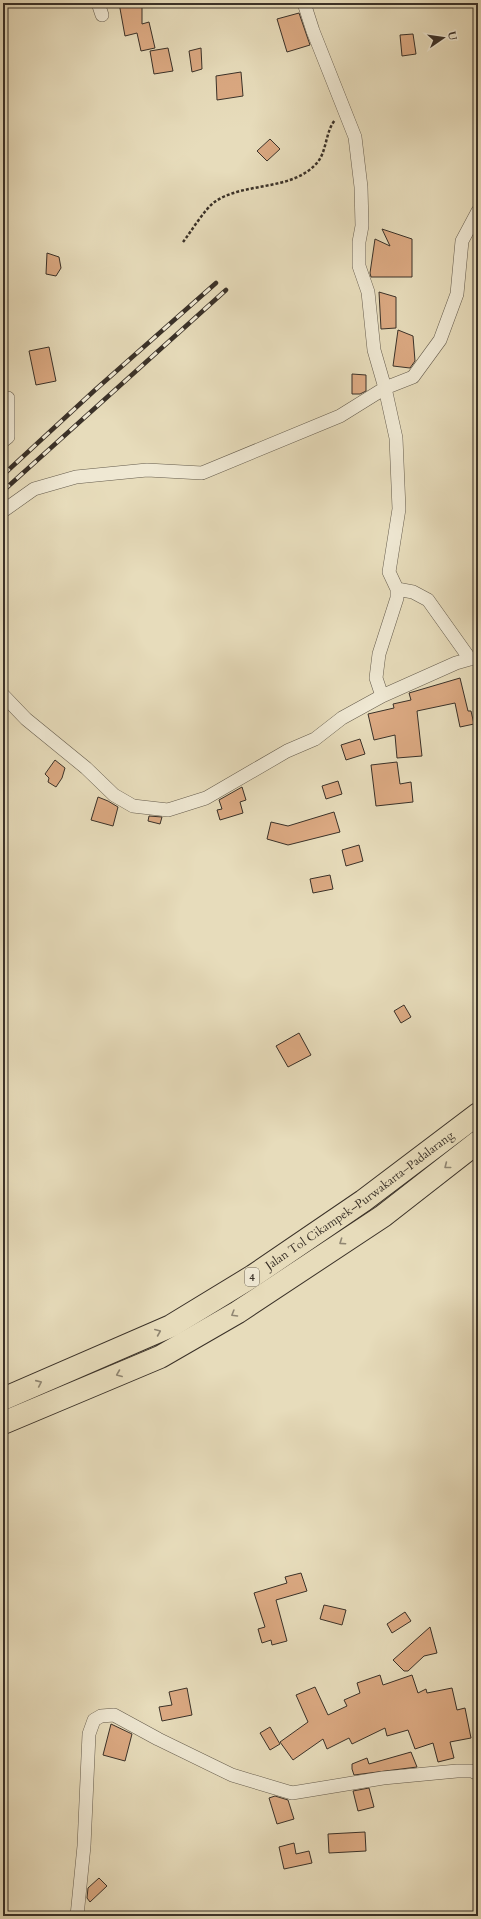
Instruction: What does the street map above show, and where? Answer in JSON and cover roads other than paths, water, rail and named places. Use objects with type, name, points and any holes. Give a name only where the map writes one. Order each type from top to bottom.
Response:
[{"type":"highway","name":"Jalan Tol Cikampek–Purwakarta–Padalarang","points":[[3,1398],[171,1326],[253,1276],[363,1201],[478,1114]]},
{"type":"highway","name":"Jalan Tol Cikampek–Purwakarta–Padalarang","points":[[3,1423],[160,1357],[238,1312],[383,1216],[478,1142]]},
{"type":"street","points":[[304,3],[313,31],[355,137],[361,187],[362,226],[359,266],[368,292],[374,350],[385,388],[396,438],[399,509],[389,572],[397,589],[397,598],[379,654],[376,678],[382,696]]},
{"type":"street","points":[[3,511],[34,489],[76,477],[148,470],[202,473],[340,416],[385,388],[413,377],[440,340],[457,294],[462,241],[478,211]]},
{"type":"street","points":[[3,441],[8,437],[8,398]]},
{"type":"street","points":[[3,695],[26,719],[86,768],[114,795],[133,806],[168,810],[206,798],[287,751],[315,739],[342,718],[382,696],[456,663],[474,659],[428,600],[413,592],[397,589]]},
{"type":"street","points":[[77,1916],[84,1846],[89,1734],[94,1720],[101,1716],[114,1715],[158,1739],[232,1775],[292,1793],[383,1778],[457,1771],[472,1771],[478,1774]]},
{"type":"railway","points":[[3,475],[95,390],[216,283]]},
{"type":"railway","points":[[3,491],[226,290]]}]
